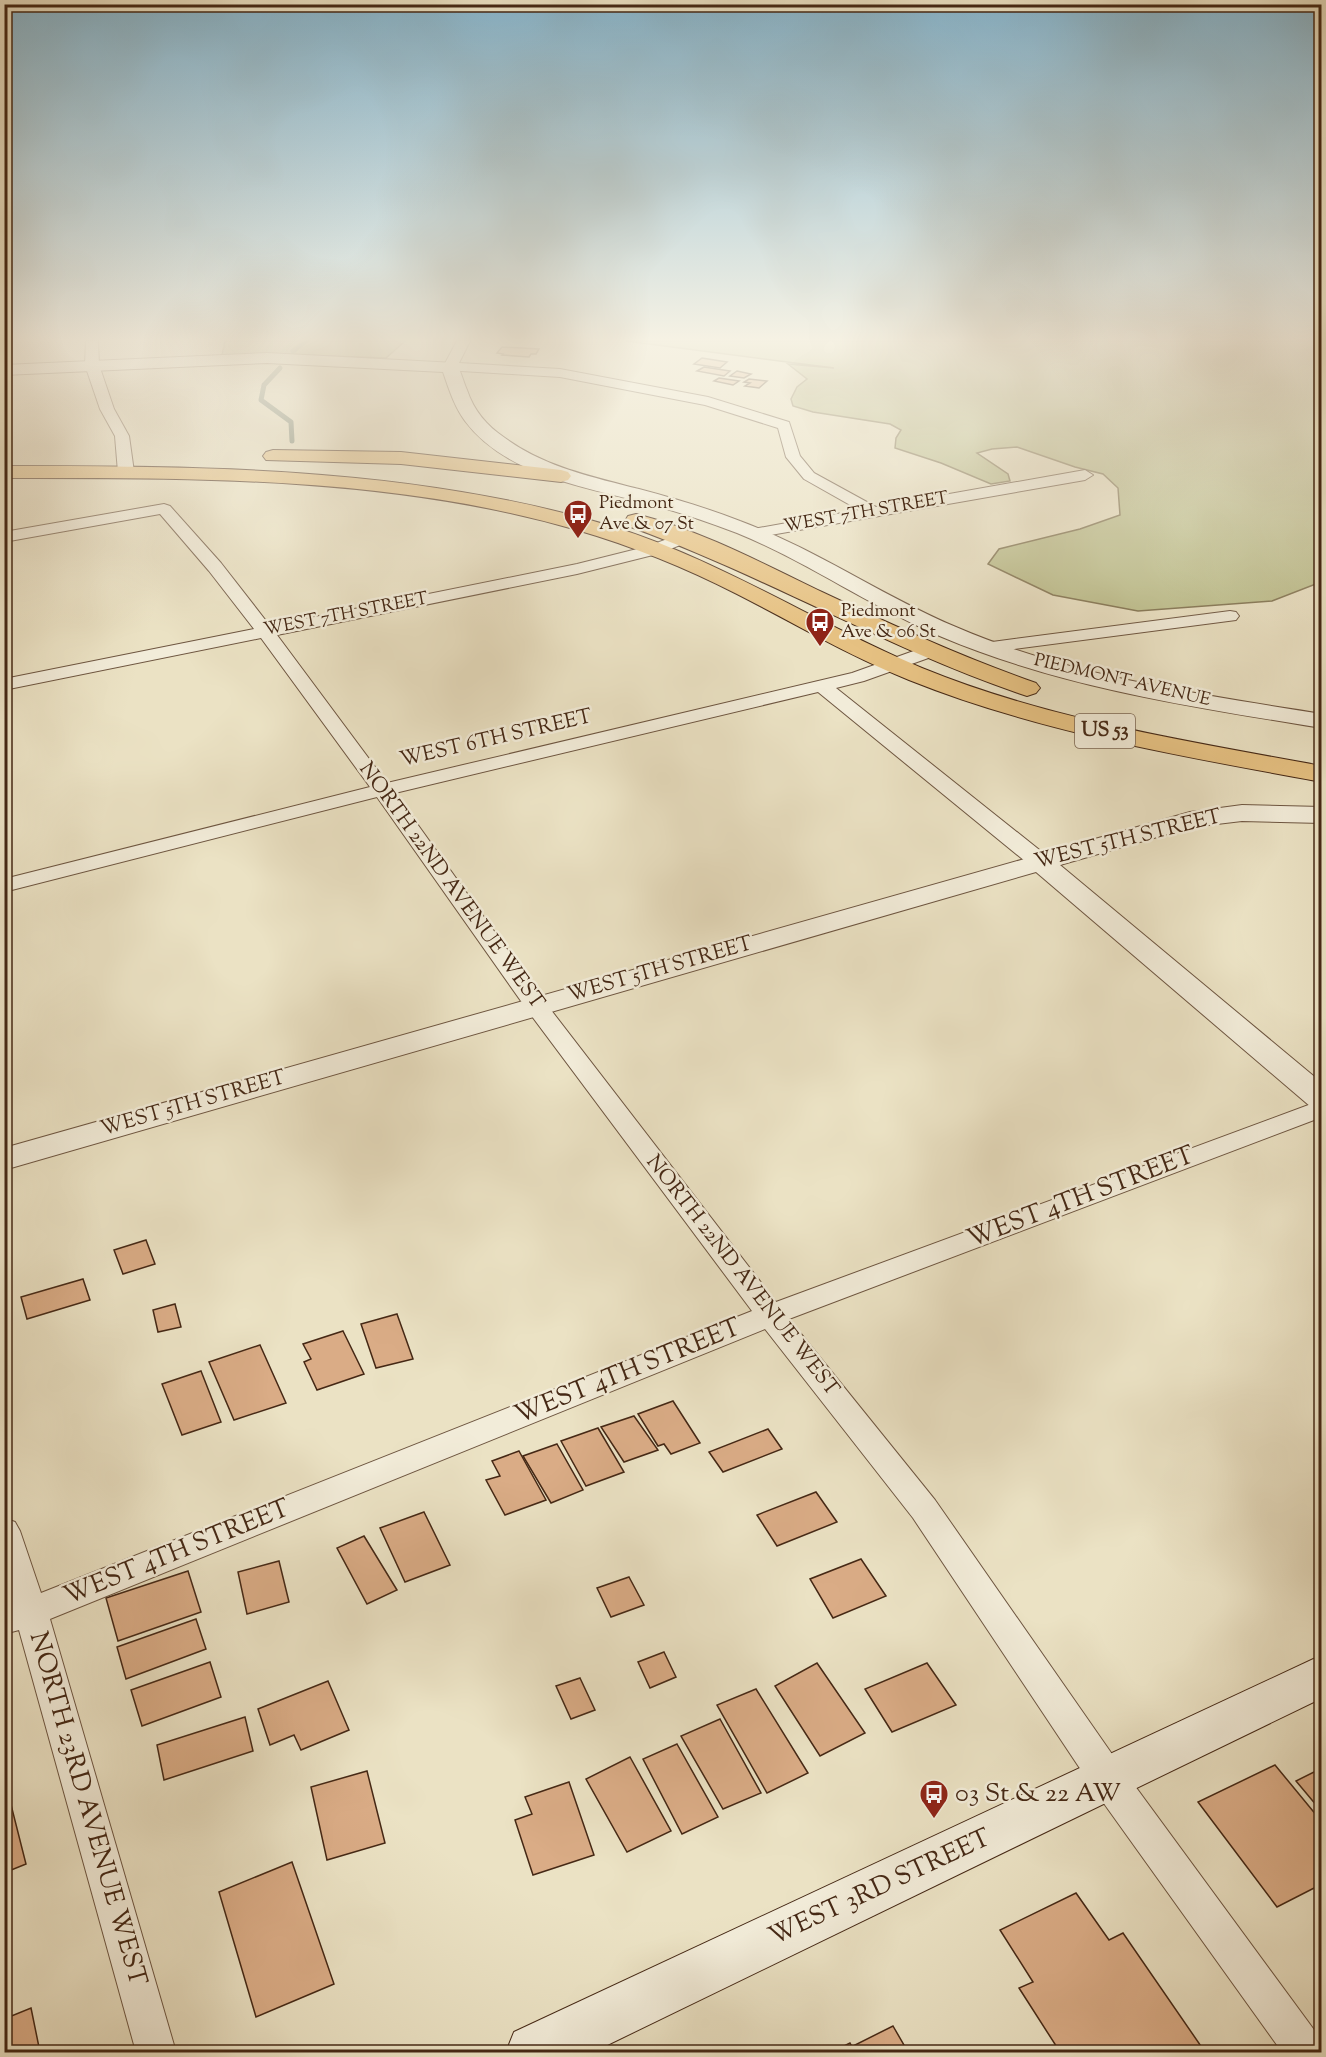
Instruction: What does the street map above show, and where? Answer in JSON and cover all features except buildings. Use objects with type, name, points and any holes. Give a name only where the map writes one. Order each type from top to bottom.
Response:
[{"type":"highway","points":[[184,458],[290,456],[401,458],[561,476]]},
{"type":"highway","name":"PIEDMONT AVENUE","points":[[4,457],[398,487],[503,505],[585,525],[655,550],[741,587],[896,665],[964,692],[1065,722],[1139,739],[1322,774]]},
{"type":"highway","name":"PIEDMONT AVENUE","points":[[4,472],[125,465],[184,458],[352,467],[472,482],[606,512],[686,537],[928,652],[996,678],[1089,704],[1322,752]]},
{"type":"main road","name":"WEST 3RD STREET","points":[[534,2052],[1322,1675]]},
{"type":"street","points":[[122,437],[125,465]]},
{"type":"street","name":"PIEDMONT AVENUE","points":[[492,437],[512,454],[561,476],[659,500],[754,533],[949,632],[992,647],[1051,667],[1147,691],[1322,722]]},
{"type":"street","points":[[787,437],[793,457],[809,476],[874,512]]},
{"type":"street","name":"WEST 7TH STREET","points":[[754,533],[1085,474]]},
{"type":"street","name":"NORTH 22ND AVENUE WEST","points":[[4,537],[164,509],[215,567],[322,707],[536,1006],[770,1315],[924,1509],[1108,1779],[1306,2052]]},
{"type":"street","name":"WEST 7TH STREET","points":[[4,685],[577,569],[655,550],[686,537]]},
{"type":"street","points":[[992,647],[1230,616]]},
{"type":"street","name":"WEST 6TH STREET","points":[[4,886],[382,790],[822,686],[896,665],[928,652]]},
{"type":"street","points":[[822,686],[1039,861],[1322,1100]]},
{"type":"street","name":"WEST 5TH STREET","points":[[4,1159],[1039,861],[1210,816],[1260,813],[1322,815]]},
{"type":"street","name":"WEST 4TH STREET","points":[[18,1616],[770,1315],[1322,1108]]},
{"type":"street","name":"NORTH 23RD AVENUE WEST","points":[[4,1531],[18,1616],[156,2052]]},
{"type":"green space","points":[[1321,437],[1321,582],[1272,601],[1138,611],[1053,595],[988,564],[999,549],[1080,529],[1120,515],[1118,488],[1103,474],[1017,447],[977,453],[1008,474],[1010,481],[991,484],[941,463],[895,448],[896,438]]},
{"type":"waterway","points":[[292,437],[292,441]]},
{"type":"place","name":"Piedmont Ave & 07 St","points":[[578,540]]},
{"type":"place","name":"Piedmont Ave & 06 St","points":[[820,648]]},
{"type":"place","name":"03 St & 22 AW","points":[[934,1820]]}]
